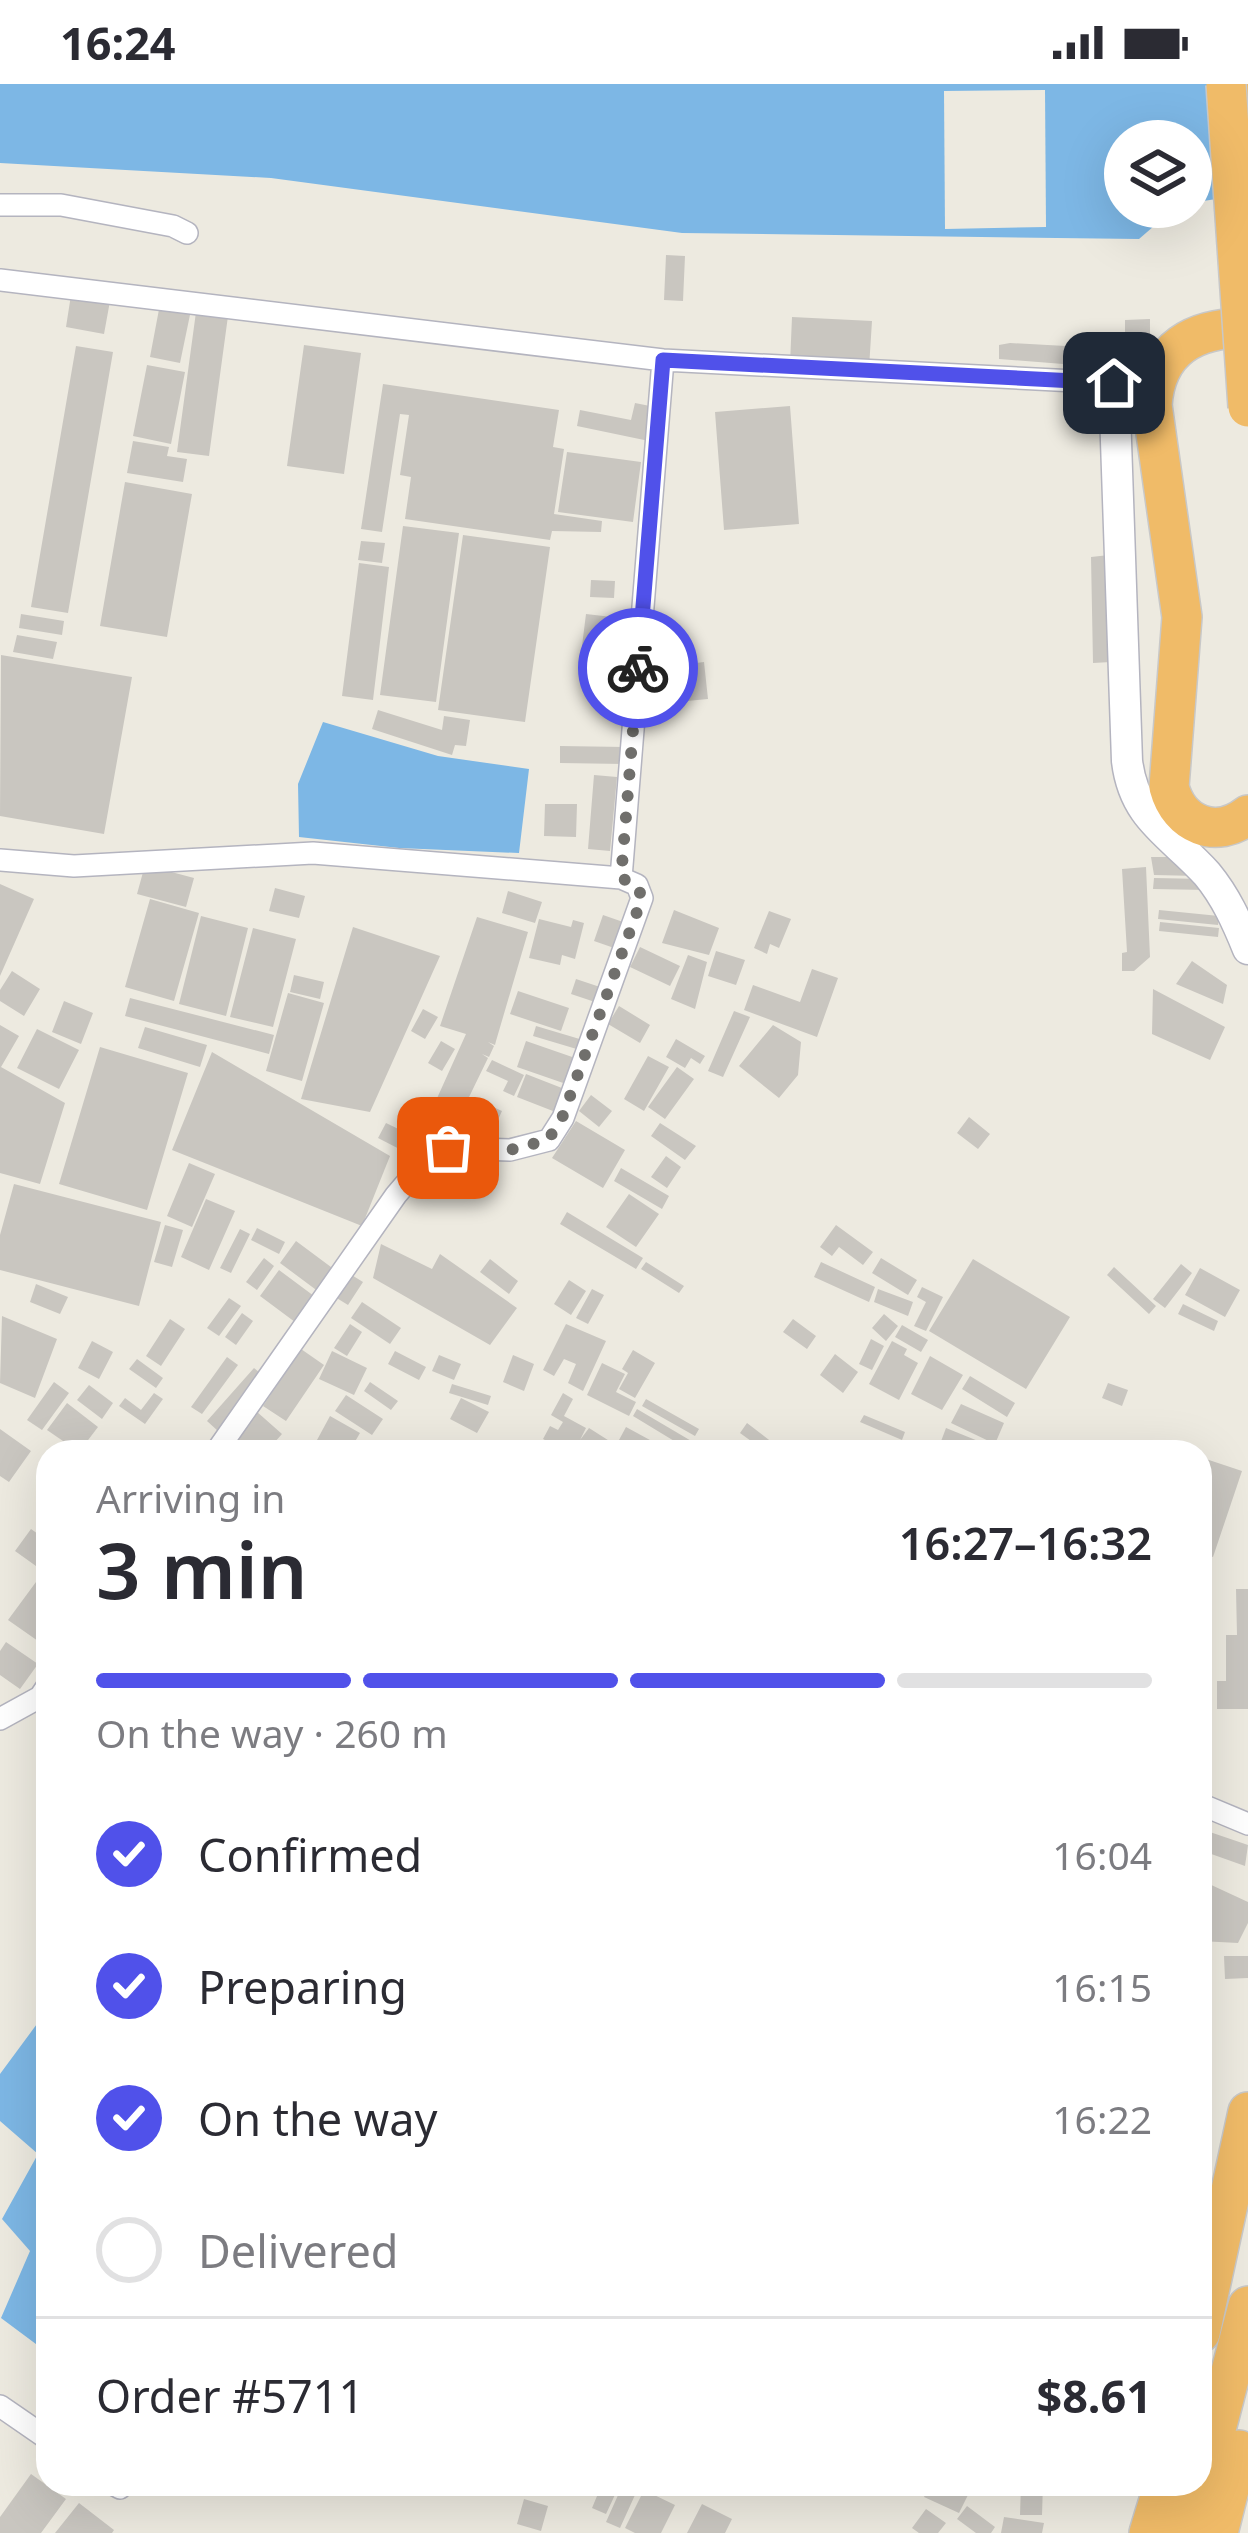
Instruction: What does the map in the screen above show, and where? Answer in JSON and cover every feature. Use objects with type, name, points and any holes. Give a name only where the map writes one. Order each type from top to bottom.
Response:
[{"type":"highway","points":[[1226,84],[1248,407]]},
{"type":"highway","points":[[1248,328],[1198,334],[1177,349],[1159,374],[1151,405],[1182,617],[1169,787],[1179,810],[1199,826],[1222,828],[1248,815]]},
{"type":"highway","points":[[1212,2278],[1248,2111]]},
{"type":"highway","points":[[1212,2445],[1248,2306]]},
{"type":"highway","points":[[1218,2533],[1248,2415]]},
{"type":"highway","points":[[1237,2533],[1248,2492]]},
{"type":"highway","points":[[1149,2533],[1160,2496]]},
{"type":"highway","points":[[1189,2533],[1199,2496]]},
{"type":"street","points":[[0,205],[61,205],[173,226],[187,233]]},
{"type":"street","points":[[0,280],[663,360],[1114,383],[1159,374]]},
{"type":"street","points":[[224,1440],[396,1195],[431,1154],[448,1148],[510,1150],[548,1140],[562,1118],[642,898],[629,882],[663,360]]},
{"type":"street","points":[[1114,383],[1127,761],[1133,794],[1227,901],[1248,949]]},
{"type":"street","points":[[0,860],[74,866],[313,853],[629,882]]},
{"type":"street","points":[[0,1720],[36,1699]]},
{"type":"street","points":[[1212,1809],[1248,1824]]},
{"type":"street","points":[[0,2406],[36,2431]]},
{"type":"water","points":[[0,84],[1248,84],[1216,199],[1212,200],[1212,120],[1104,120],[1104,228],[1152,228],[1139,239],[682,233],[271,178],[0,163]]},
{"type":"water","points":[[323,722],[438,756],[529,769],[519,853],[399,848],[299,837],[298,784]]},
{"type":"water","points":[[36,2025],[36,2152],[0,2121],[0,2074]]},
{"type":"water","points":[[36,2158],[36,2344],[1,2318],[30,2251],[2,2219]]},
{"type":"pier","points":[[1045,90],[1046,227],[945,229],[944,91]]},
{"type":"building","points":[[666,255],[685,256],[683,301],[664,300]]},
{"type":"building","points":[[71,295],[110,301],[104,334],[66,327]]},
{"type":"building","points":[[160,304],[191,310],[180,363],[150,357]]},
{"type":"building","points":[[196,312],[228,316],[209,456],[177,452]]},
{"type":"building","points":[[792,317],[872,321],[869,368],[790,364]]},
{"type":"building","points":[[1150,319],[1150,337],[1125,337],[1125,320]]},
{"type":"building","points":[[304,345],[361,353],[344,474],[287,466]]},
{"type":"building","points":[[999,345],[1102,348],[1101,367],[999,359]]},
{"type":"building","points":[[76,346],[113,352],[68,613],[31,607]]},
{"type":"building","points":[[1151,348],[1151,367],[1120,368],[1120,349]]},
{"type":"building","points":[[147,365],[185,372],[171,444],[133,436]]},
{"type":"building","points":[[383,384],[559,410],[553,447],[564,449],[554,514],[602,521],[601,532],[552,531],[550,540],[405,519],[411,477],[400,475],[409,415],[400,414],[382,532],[361,529]]},
{"type":"building","points":[[635,403],[650,406],[649,441],[577,426],[580,410],[631,420]]},
{"type":"building","points":[[790,406],[799,524],[724,530],[715,412]]},
{"type":"building","points":[[133,441],[169,447],[167,456],[187,459],[183,482],[127,473]]},
{"type":"building","points":[[567,452],[641,462],[633,522],[558,512]]},
{"type":"building","points":[[125,482],[192,494],[167,637],[100,626]]},
{"type":"building","points":[[403,526],[459,533],[436,702],[380,695]]},
{"type":"building","points":[[463,535],[550,547],[525,722],[438,710]]},
{"type":"building","points":[[361,541],[385,543],[382,563],[358,560]]},
{"type":"building","points":[[1109,555],[1111,662],[1093,663],[1091,557]]},
{"type":"building","points":[[359,563],[389,567],[373,700],[342,696]]},
{"type":"building","points":[[591,580],[615,581],[614,598],[590,597]]},
{"type":"building","points":[[21,614],[64,621],[62,635],[19,628]]},
{"type":"building","points":[[586,614],[612,617],[607,664],[580,662]]},
{"type":"building","points":[[17,635],[57,642],[53,659],[13,652]]},
{"type":"building","points":[[1,655],[132,677],[104,834],[0,816]]},
{"type":"building","points":[[704,662],[708,699],[676,702],[673,666]]},
{"type":"building","points":[[378,710],[442,730],[444,716],[470,720],[466,746],[455,745],[452,755],[372,729]]},
{"type":"building","points":[[560,746],[625,747],[624,764],[560,763]]},
{"type":"building","points":[[594,775],[617,777],[610,851],[588,849]]},
{"type":"building","points":[[545,804],[577,804],[576,837],[544,836]]},
{"type":"building","points":[[1151,857],[1191,857],[1198,876],[1154,875]]},
{"type":"building","points":[[145,865],[194,878],[186,907],[137,894]]},
{"type":"building","points":[[1146,867],[1150,957],[1134,971],[1122,971],[1122,953],[1127,952],[1122,869]]},
{"type":"building","points":[[1154,878],[1206,879],[1206,890],[1153,889]]},
{"type":"building","points":[[0,884],[34,899],[0,976]]},
{"type":"building","points":[[275,888],[305,896],[299,918],[269,911]]},
{"type":"building","points":[[508,891],[542,902],[535,923],[502,913]]},
{"type":"building","points":[[150,899],[199,913],[174,1001],[125,987]]},
{"type":"building","points":[[674,910],[719,928],[709,955],[662,943]]},
{"type":"building","points":[[1159,910],[1219,916],[1218,925],[1158,919]]},
{"type":"building","points":[[769,911],[791,919],[779,948],[770,944],[767,954],[754,948]]},
{"type":"building","points":[[603,915],[626,923],[617,949],[594,941]]},
{"type":"building","points":[[201,916],[248,928],[226,1016],[179,1004]]},
{"type":"building","points":[[477,917],[528,932],[495,1045],[488,1042],[494,1046],[489,1057],[482,1054],[488,1058],[454,1128],[429,1116],[466,1034],[440,1026]]},
{"type":"building","points":[[539,919],[571,927],[573,920],[584,923],[575,959],[562,955],[560,965],[529,958]]},
{"type":"building","points":[[1160,922],[1219,928],[1218,937],[1159,931]]},
{"type":"building","points":[[353,927],[440,956],[370,1112],[301,1099]]},
{"type":"building","points":[[253,928],[296,939],[273,1027],[230,1017]]},
{"type":"building","points":[[640,947],[680,966],[670,986],[630,967]]},
{"type":"building","points":[[716,951],[745,960],[736,985],[708,976]]},
{"type":"building","points":[[688,955],[707,962],[695,1009],[671,999]]},
{"type":"building","points":[[1192,961],[1227,985],[1223,1004],[1176,984]]},
{"type":"building","points":[[812,969],[838,978],[817,1037],[744,1010],[753,985],[800,1002]]},
{"type":"building","points":[[12,971],[40,989],[24,1016],[0,1001],[0,990]]},
{"type":"building","points":[[294,975],[324,982],[320,999],[290,992]]},
{"type":"building","points":[[576,979],[603,988],[598,1003],[571,994]]},
{"type":"building","points":[[1153,989],[1225,1027],[1210,1060],[1152,1034]]},
{"type":"building","points":[[518,991],[569,1008],[561,1031],[510,1014]]},
{"type":"building","points":[[288,993],[324,1003],[302,1081],[266,1071]]},
{"type":"building","points":[[130,998],[274,1035],[269,1054],[125,1016]]},
{"type":"building","points":[[64,1001],[93,1013],[81,1044],[52,1032]]},
{"type":"building","points":[[619,1006],[650,1025],[640,1043],[608,1024]]},
{"type":"building","points":[[423,1009],[438,1017],[425,1039],[411,1031]]},
{"type":"building","points":[[734,1011],[750,1017],[723,1077],[708,1071]]},
{"type":"building","points":[[0,1025],[19,1036],[1,1067],[65,1103],[40,1184],[0,1173]]},
{"type":"building","points":[[773,1025],[801,1042],[798,1075],[779,1098],[739,1066]]},
{"type":"building","points":[[536,1026],[583,1040],[580,1050],[533,1036]]},
{"type":"building","points":[[145,1027],[207,1045],[200,1067],[138,1048]]},
{"type":"building","points":[[37,1029],[79,1050],[59,1089],[17,1068]]},
{"type":"building","points":[[676,1039],[705,1056],[700,1064],[691,1058],[685,1068],[666,1057]]},
{"type":"building","points":[[441,1041],[455,1049],[442,1071],[428,1063]]},
{"type":"building","points":[[526,1041],[578,1059],[569,1085],[517,1067]]},
{"type":"building","points":[[100,1047],[188,1073],[147,1210],[59,1184]]},
{"type":"building","points":[[212,1052],[390,1156],[362,1226],[172,1150]]},
{"type":"building","points":[[648,1056],[669,1067],[644,1111],[624,1099]]},
{"type":"building","points":[[492,1060],[524,1075],[514,1096],[503,1091],[508,1081],[486,1071]]},
{"type":"building","points":[[677,1067],[694,1079],[665,1119],[648,1107]]},
{"type":"building","points":[[526,1074],[567,1090],[558,1113],[517,1097]]},
{"type":"building","points":[[591,1095],[612,1111],[599,1127],[579,1111]]},
{"type":"building","points":[[473,1098],[502,1111],[497,1122],[481,1116],[473,1135],[460,1129]]},
{"type":"building","points":[[969,1117],[990,1134],[978,1149],[957,1133]]},
{"type":"building","points":[[576,1121],[625,1150],[603,1188],[552,1158]]},
{"type":"building","points":[[386,1123],[419,1139],[411,1155],[378,1138]]},
{"type":"building","points":[[660,1123],[696,1146],[685,1160],[651,1136]]},
{"type":"building","points":[[666,1156],[681,1167],[667,1188],[651,1177]]},
{"type":"building","points":[[189,1163],[215,1174],[192,1227],[167,1216]]},
{"type":"building","points":[[621,1168],[669,1196],[662,1209],[614,1181]]},
{"type":"building","points":[[14,1184],[161,1222],[139,1306],[0,1270],[0,1235]]},
{"type":"building","points":[[629,1194],[659,1214],[636,1247],[606,1227]]},
{"type":"building","points":[[206,1199],[235,1211],[209,1270],[181,1257]]},
{"type":"building","points":[[567,1212],[643,1258],[636,1269],[560,1224]]},
{"type":"building","points":[[165,1225],[183,1230],[172,1267],[154,1262]]},
{"type":"building","points":[[836,1225],[873,1252],[863,1265],[839,1247],[832,1256],[820,1247]]},
{"type":"building","points":[[257,1228],[285,1242],[279,1254],[251,1240]]},
{"type":"building","points":[[240,1229],[250,1234],[231,1273],[220,1268]]},
{"type":"building","points":[[296,1241],[335,1270],[319,1292],[280,1263]]},
{"type":"building","points":[[381,1244],[432,1269],[440,1254],[517,1308],[490,1345],[373,1278]]},
{"type":"building","points":[[264,1258],[274,1266],[257,1290],[246,1282]]},
{"type":"building","points":[[881,1258],[917,1280],[908,1295],[872,1273]]},
{"type":"building","points":[[490,1259],[518,1281],[509,1294],[480,1272]]},
{"type":"building","points":[[973,1259],[1070,1317],[1026,1389],[929,1331]]},
{"type":"building","points":[[646,1262],[684,1286],[679,1293],[641,1269]]},
{"type":"building","points":[[821,1262],[875,1287],[869,1302],[814,1277]]},
{"type":"building","points":[[1181,1264],[1192,1273],[1165,1308],[1153,1299]]},
{"type":"building","points":[[1114,1267],[1156,1306],[1149,1314],[1107,1275]]},
{"type":"building","points":[[1200,1268],[1240,1290],[1225,1317],[1185,1295]]},
{"type":"building","points":[[279,1270],[318,1299],[299,1325],[260,1296]]},
{"type":"building","points":[[350,1274],[363,1282],[348,1305],[335,1297]]},
{"type":"building","points":[[569,1280],[586,1291],[571,1315],[554,1304]]},
{"type":"building","points":[[36,1284],[68,1297],[60,1314],[30,1302]]},
{"type":"building","points":[[922,1287],[943,1297],[926,1331],[914,1326],[926,1302],[917,1297]]},
{"type":"building","points":[[592,1289],[604,1295],[588,1324],[576,1318]]},
{"type":"building","points":[[878,1289],[913,1302],[908,1316],[874,1302]]},
{"type":"building","points":[[229,1298],[241,1306],[219,1336],[207,1328]]},
{"type":"building","points":[[362,1302],[401,1328],[390,1344],[351,1318]]},
{"type":"building","points":[[1183,1304],[1218,1321],[1214,1331],[1178,1314]]},
{"type":"building","points":[[242,1313],[253,1321],[236,1345],[225,1337]]},
{"type":"building","points":[[884,1314],[898,1326],[886,1341],[872,1328]]},
{"type":"building","points":[[2,1316],[57,1339],[35,1398],[0,1383]]},
{"type":"building","points":[[170,1319],[185,1329],[161,1366],[146,1356]]},
{"type":"building","points":[[793,1319],[816,1336],[807,1349],[783,1332]]},
{"type":"building","points":[[350,1324],[362,1332],[347,1356],[334,1348]]},
{"type":"building","points":[[566,1324],[606,1341],[583,1391],[568,1383],[576,1364],[564,1359],[554,1376],[543,1370]]},
{"type":"building","points":[[902,1325],[928,1340],[921,1352],[895,1337]]},
{"type":"building","points":[[871,1339],[884,1346],[872,1370],[859,1364]]},
{"type":"building","points":[[92,1341],[113,1352],[99,1379],[78,1368]]},
{"type":"building","points":[[892,1341],[918,1363],[899,1400],[869,1384]]},
{"type":"building","points":[[301,1349],[324,1365],[286,1421],[263,1406]]},
{"type":"building","points":[[633,1350],[655,1363],[635,1398],[619,1389],[628,1373],[622,1369]]},
{"type":"building","points":[[332,1351],[367,1368],[354,1395],[319,1379]]},
{"type":"building","points":[[395,1351],[426,1367],[419,1380],[388,1364]]},
{"type":"building","points":[[835,1354],[858,1372],[843,1393],[820,1375]]},
{"type":"building","points":[[439,1355],[461,1364],[454,1380],[432,1371]]},
{"type":"building","points":[[513,1355],[534,1364],[524,1391],[503,1382]]},
{"type":"building","points":[[930,1356],[963,1375],[942,1410],[911,1394]]},
{"type":"building","points":[[227,1357],[238,1365],[202,1414],[191,1407]]},
{"type":"building","points":[[137,1359],[163,1378],[156,1388],[129,1369]]},
{"type":"building","points":[[602,1363],[625,1374],[616,1392],[636,1402],[629,1416],[587,1395]]},
{"type":"building","points":[[254,1368],[265,1377],[218,1431],[207,1421]]},
{"type":"building","points":[[970,1376],[1015,1403],[1007,1417],[962,1389]]},
{"type":"building","points":[[54,1382],[69,1393],[42,1430],[27,1420]]},
{"type":"building","points":[[370,1382],[398,1401],[391,1410],[364,1391]]},
{"type":"building","points":[[1108,1383],[1128,1390],[1122,1406],[1102,1398]]},
{"type":"building","points":[[452,1384],[491,1396],[488,1405],[449,1393]]},
{"type":"building","points":[[89,1385],[113,1403],[102,1419],[77,1400]]},
{"type":"building","points":[[154,1393],[163,1399],[145,1424],[119,1406],[125,1398],[141,1410]]},
{"type":"building","points":[[563,1393],[573,1399],[564,1416],[586,1428],[580,1440],[543,1439],[550,1426],[558,1430],[563,1422],[551,1415]]},
{"type":"building","points":[[346,1395],[383,1419],[372,1435],[335,1411]]},
{"type":"building","points":[[461,1398],[489,1412],[477,1433],[450,1419]]},
{"type":"building","points":[[646,1399],[699,1429],[695,1436],[642,1406]]},
{"type":"building","points":[[67,1403],[98,1427],[88,1440],[62,1440],[47,1430]]},
{"type":"building","points":[[961,1404],[1004,1423],[997,1440],[987,1440],[951,1423]]},
{"type":"building","points":[[637,1409],[690,1440],[673,1440],[633,1416]]},
{"type":"building","points":[[256,1411],[282,1434],[277,1440],[231,1440]]},
{"type":"building","points":[[864,1415],[905,1432],[902,1440],[860,1422]]},
{"type":"building","points":[[330,1416],[360,1433],[356,1440],[317,1440]]},
{"type":"building","points":[[747,1423],[769,1440],[750,1440],[740,1433]]},
{"type":"building","points":[[626,1427],[650,1440],[619,1440]]},
{"type":"building","points":[[589,1428],[608,1440],[580,1440]]},
{"type":"building","points":[[946,1428],[976,1440],[942,1440]]},
{"type":"building","points":[[0,1429],[31,1451],[9,1482],[0,1476]]},
{"type":"building","points":[[1212,1461],[1242,1471],[1212,1557]]},
{"type":"building","points":[[31,1529],[36,1533],[36,1566],[15,1551]]},
{"type":"building","points":[[36,1582],[36,1640],[8,1620]]},
{"type":"building","points":[[1236,1589],[1248,1589],[1248,1709],[1217,1709],[1217,1681],[1226,1681],[1226,1635],[1237,1635]]},
{"type":"building","points":[[6,1642],[36,1663],[20,1689],[0,1675],[0,1651]]},
{"type":"building","points":[[1212,1833],[1248,1845],[1245,1866],[1212,1854]]},
{"type":"building","points":[[1212,1885],[1248,1902],[1248,1923],[1238,1943],[1212,1942]]},
{"type":"building","points":[[1224,1956],[1248,1956],[1248,1978],[1225,1979]]},
{"type":"building","points":[[31,2474],[36,2478],[36,2496],[66,2499],[41,2533],[0,2533],[0,2517]]},
{"type":"building","points":[[597,2496],[614,2496],[606,2514],[592,2508]]},
{"type":"building","points":[[618,2496],[635,2496],[620,2528],[606,2522]]},
{"type":"building","points":[[641,2496],[656,2496],[675,2505],[661,2533],[625,2528]]},
{"type":"building","points":[[924,2496],[968,2496],[959,2513]]},
{"type":"building","points":[[1021,2496],[1043,2496],[1042,2515],[1020,2515]]},
{"type":"building","points":[[524,2499],[548,2506],[541,2531],[517,2524]]},
{"type":"building","points":[[79,2503],[114,2530],[112,2533],[55,2533]]},
{"type":"building","points":[[702,2504],[732,2519],[725,2533],[687,2533]]},
{"type":"building","points":[[967,2506],[995,2527],[991,2533],[976,2533],[957,2519]]},
{"type":"building","points":[[926,2509],[946,2523],[938,2533],[912,2528]]},
{"type":"building","points":[[1004,2517],[1044,2523],[1042,2533],[1001,2533]]},
{"type":"way so far","points":[[448,1148],[510,1150],[548,1140],[562,1118],[642,898],[637,885],[621,878],[638,668]]},
{"type":"route","points":[[638,668],[663,360],[1114,383]]}]
